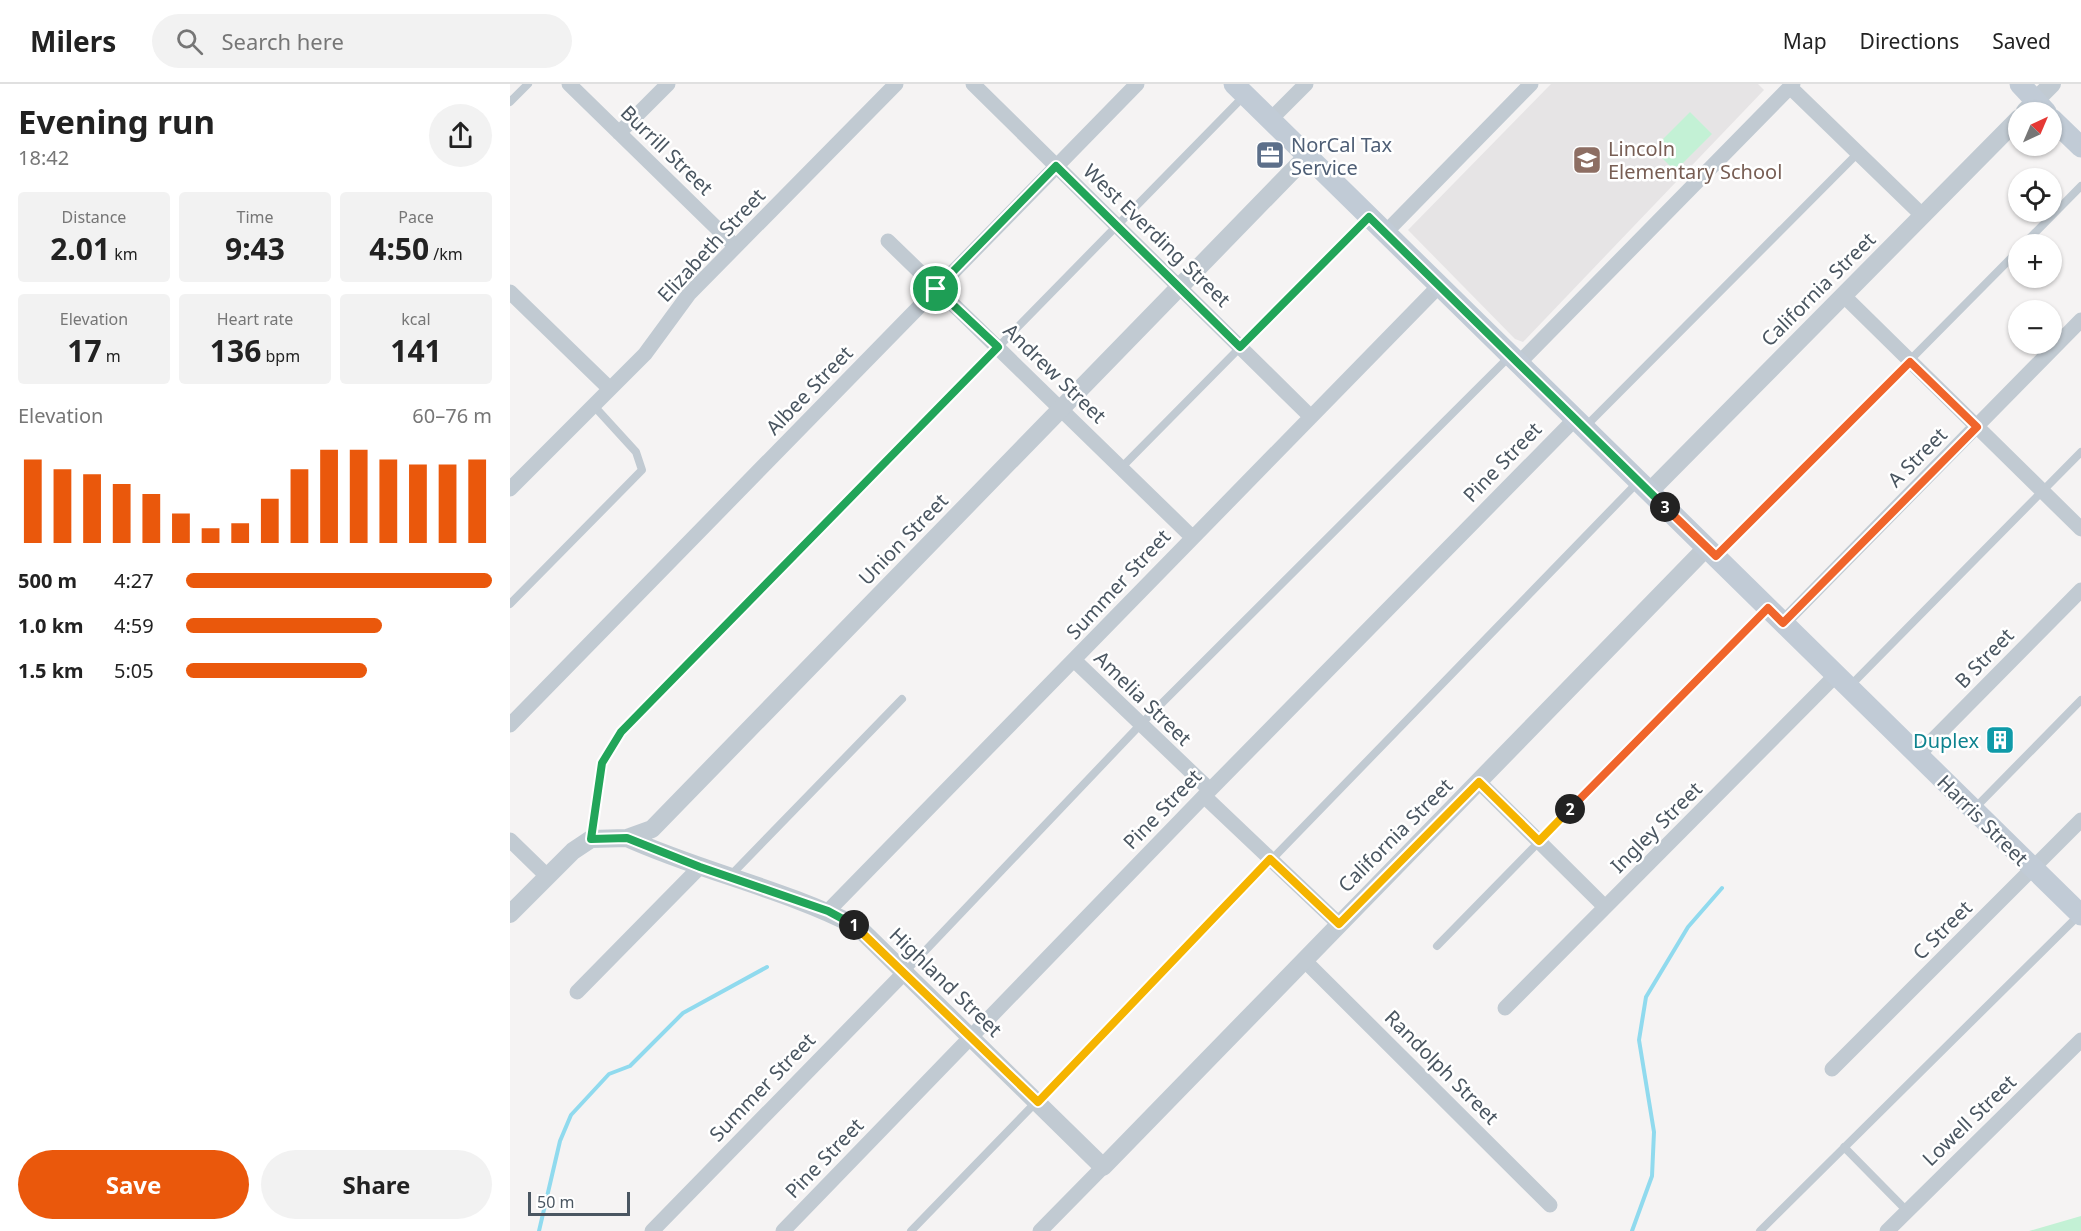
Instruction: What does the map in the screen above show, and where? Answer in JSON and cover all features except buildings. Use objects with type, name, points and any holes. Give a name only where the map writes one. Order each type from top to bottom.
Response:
[{"type":"main road","points":[[2020,84],[2031,102]]},
{"type":"main road","name":"Harris Street","points":[[1239,90],[2080,915]]},
{"type":"main road","points":[[2062,128],[2081,147]]},
{"type":"street","name":"Burrill Street","points":[[569,84],[735,246]]},
{"type":"street","points":[[619,134],[668,84]]},
{"type":"street","name":"Elizabeth Street","points":[[510,489],[645,354],[689,294],[896,84]]},
{"type":"street","name":"West Everding Street","points":[[973,84],[1311,417]]},
{"type":"street","name":"Albee Street","points":[[510,725],[1137,84]]},
{"type":"street","points":[[1270,120],[1306,84]]},
{"type":"street","points":[[1385,233],[1531,84]]},
{"type":"street","points":[[2040,102],[2052,84]]},
{"type":"street","points":[[1514,360],[1792,86],[1923,216]]},
{"type":"street","name":"California Street","points":[[1644,486],[1843,295],[2008,129]]},
{"type":"street","name":"Union Street","points":[[591,839],[627,838],[652,829],[1307,156]]},
{"type":"street","name":"Andrew Street","points":[[888,241],[1192,537]]},
{"type":"street","name":"Summer Street","points":[[828,911],[1439,286]]},
{"type":"street","points":[[510,292],[610,389]]},
{"type":"street","points":[[1843,295],[2081,529]]},
{"type":"street","name":"A Street","points":[[1775,616],[1977,427],[2081,320]]},
{"type":"street","name":"Pine Street","points":[[783,1231],[1207,793],[1579,424]]},
{"type":"street","name":"California Street","points":[[1040,1231],[1479,782],[1712,552]]},
{"type":"street","name":"B Street","points":[[1918,756],[2081,590]]},
{"type":"street","name":"Amelia Street","points":[[1074,660],[1142,724],[1270,859],[1339,924]]},
{"type":"street","name":"Ingley Street","points":[[1505,1008],[1605,907],[1842,681]]},
{"type":"street","points":[[1479,782],[1605,907]]},
{"type":"street","name":"C Street","points":[[1832,1069],[2081,820]]},
{"type":"street","name":"Highland Street","points":[[627,838],[700,867],[828,911],[858,927],[1103,1167]]},
{"type":"street","points":[[510,914],[573,851],[591,839]]},
{"type":"street","points":[[510,840],[547,876]]},
{"type":"street","points":[[578,992],[700,867]]},
{"type":"street","name":"Randolph Street","points":[[1304,960],[1550,1205]]},
{"type":"street","name":"Summer Street","points":[[652,1231],[904,973]]},
{"type":"street","name":"Lowell Street","points":[[1887,1231],[2081,1040]]},
{"type":"lane","points":[[510,102],[528,84]]},
{"type":"lane","points":[[591,839],[602,763],[621,732],[998,347],[1239,90]]},
{"type":"lane","points":[[1579,424],[1858,152]]},
{"type":"lane","points":[[2034,234],[2081,186]]},
{"type":"lane","points":[[1122,467],[1369,217]]},
{"type":"lane","points":[[1712,552],[1910,362],[2008,261]]},
{"type":"lane","points":[[904,973],[1142,724],[1514,360]]},
{"type":"lane","points":[[510,604],[642,470],[636,452],[594,406]]},
{"type":"lane","points":[[1842,681],[2081,452]]},
{"type":"lane","points":[[911,1231],[1038,1102],[1270,859],[1644,486]]},
{"type":"lane","points":[[1437,946],[1539,841],[1775,616]]},
{"type":"lane","points":[[729,877],[902,699]]},
{"type":"lane","points":[[1973,810],[2081,700]]},
{"type":"lane","points":[[1760,1231],[2080,915]]},
{"type":"lane","points":[[1844,1147],[1907,1210]]},
{"type":"shaded area","name":"Lincoln Elementary School","points":[[1551,84],[1758,84],[1764,90],[1523,342],[1515,339],[1408,230]]},
{"type":"green space","points":[[1690,112],[1712,134],[1675,171],[1653,149]]},
{"type":"green space","points":[[2081,1216],[2081,1231],[2029,1231]]},
{"type":"waterway","points":[[1632,1231],[1652,1176],[1654,1132],[1639,1040],[1646,997],[1688,927],[1722,888]]},
{"type":"waterway","points":[[539,1231],[560,1141],[571,1115],[609,1074],[630,1066],[683,1013],[767,967]]},
{"type":"place","name":"NorCal Tax Service","points":[[1270,155]]},
{"type":"place","name":"Lincoln Elementary School","points":[[1587,160]]},
{"type":"place","name":"Duplex","points":[[2000,740]]},
{"type":"route","points":[[1056,166],[1240,347],[1369,217],[1716,556],[1910,362],[1977,427],[1783,623],[1768,608],[1539,841],[1479,782],[1339,924],[1270,859],[1038,1102],[858,927],[828,911],[653,850],[627,838],[591,839],[602,763],[621,732],[998,347],[936,289],[1056,166]]}]
